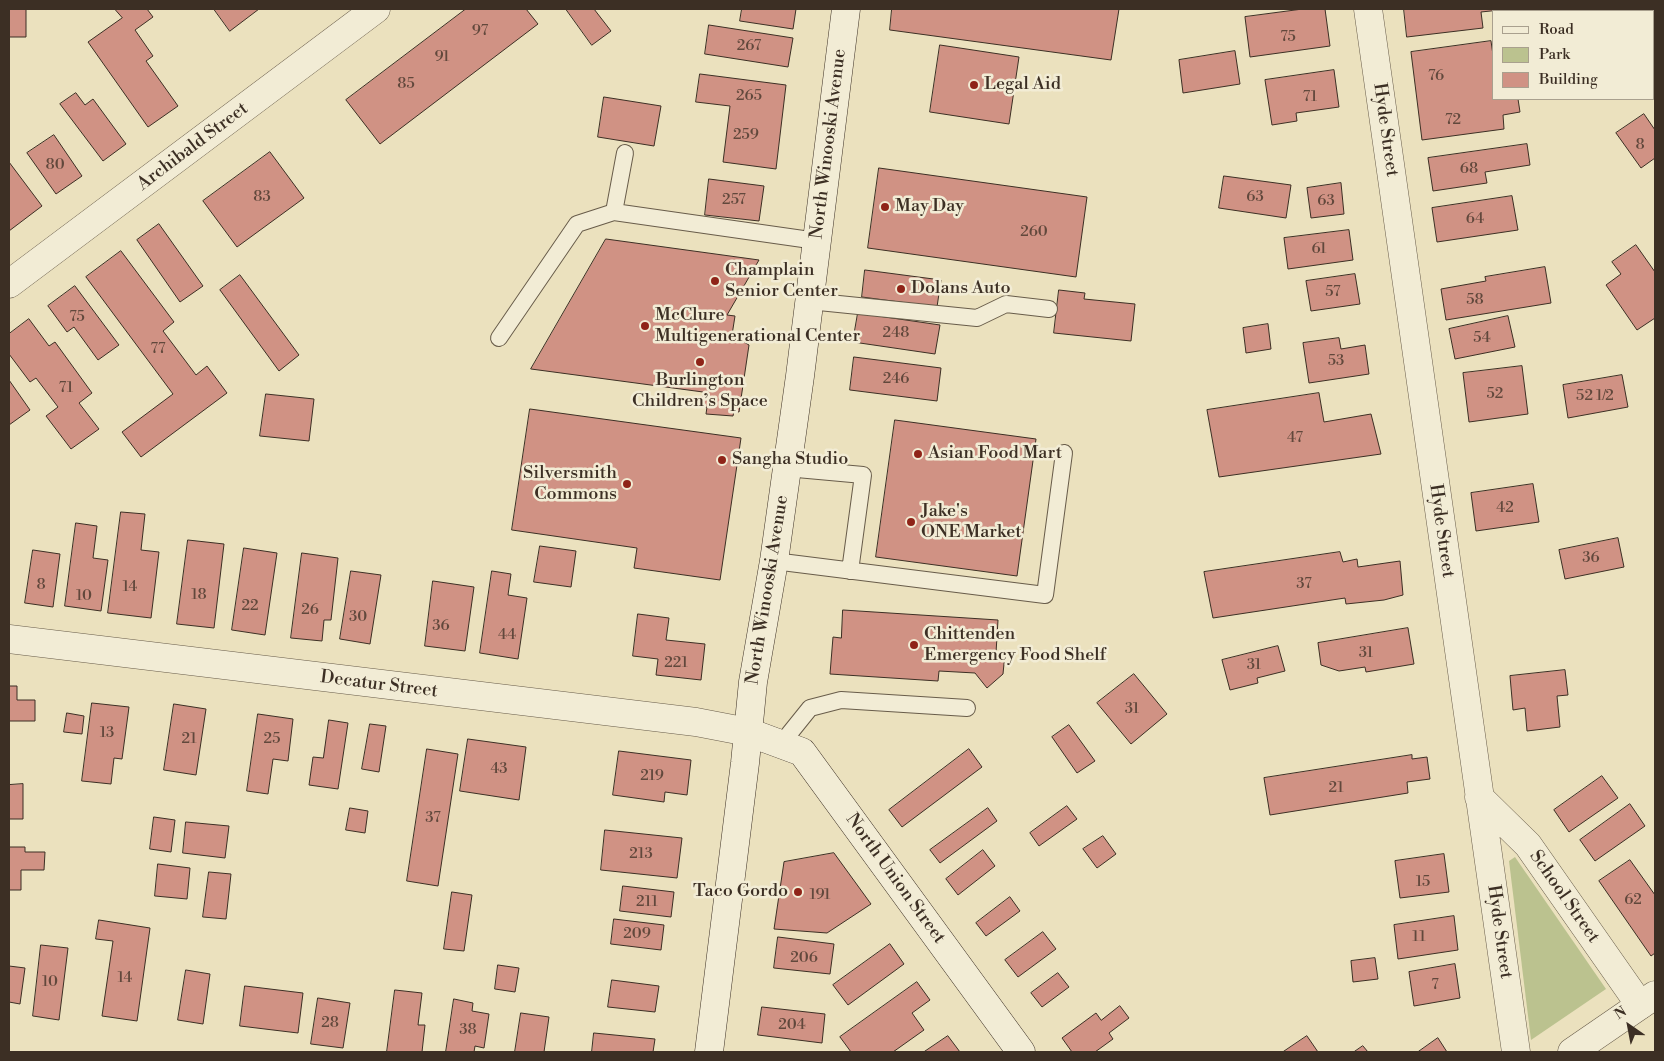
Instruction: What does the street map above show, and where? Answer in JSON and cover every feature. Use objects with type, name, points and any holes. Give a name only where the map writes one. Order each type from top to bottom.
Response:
[{"type":"street","name":"Archibald Street","points":[[9,284],[376,9]]},
{"type":"street","name":"North Winooski Avenue","points":[[709,1052],[753,682],[774,561],[846,9]]},
{"type":"street","name":"Hyde Street","points":[[1368,9],[1516,1052]]},
{"type":"street","name":"Decatur Street","points":[[9,639],[696,722],[748,732]]},
{"type":"street","name":"North Union Street","points":[[748,732],[802,752],[1021,1052]]},
{"type":"street","name":"School Street","points":[[1479,797],[1528,845],[1648,1000]]},
{"type":"street","points":[[1572,1052],[1648,1000]]},
{"type":"lane","points":[[614,212],[625,153]]},
{"type":"lane","points":[[499,338],[577,224],[614,212],[817,241]]},
{"type":"lane","points":[[809,301],[977,318],[1006,304],[1049,309]]},
{"type":"lane","points":[[774,561],[1046,595],[1064,453]]},
{"type":"lane","points":[[786,468],[864,475],[850,570]]},
{"type":"lane","points":[[781,744],[810,708],[842,700],[967,708]]},
{"type":"green space","points":[[1515,857],[1606,989],[1531,1040],[1509,861]]},
{"type":"building","points":[[9,9],[26,9],[26,37],[9,37]]},
{"type":"building","points":[[115,9],[147,9],[153,17],[135,30],[153,56],[146,61],[178,106],[148,127],[88,42],[122,18]]},
{"type":"building","points":[[214,9],[259,9],[230,31]]},
{"type":"building","points":[[466,9],[526,9],[538,24],[380,144],[346,100]]},
{"type":"building","points":[[566,9],[594,9],[611,31],[592,45]]},
{"type":"building","points":[[742,9],[796,9],[793,29],[740,21]]},
{"type":"building","points":[[892,9],[1119,9],[1111,60],[890,30]]},
{"type":"building","points":[[1303,9],[1325,9],[1330,46],[1250,57],[1245,17]]},
{"type":"building","points":[[1404,9],[1500,9],[1481,12],[1483,28],[1407,37]]},
{"type":"building","points":[[709,25],[793,38],[788,67],[705,54]]},
{"type":"building","points":[[1491,41],[1492,100],[1518,100],[1520,112],[1503,115],[1504,129],[1422,140],[1411,52]]},
{"type":"building","name":"Legal Aid","points":[[940,45],[1019,57],[1009,124],[930,112]]},
{"type":"building","points":[[1235,51],[1240,84],[1183,93],[1179,60]]},
{"type":"building","points":[[1334,70],[1339,107],[1296,113],[1297,121],[1272,125],[1265,80]]},
{"type":"building","points":[[700,74],[786,85],[776,169],[723,162],[730,106],[696,102]]},
{"type":"building","points":[[76,93],[85,105],[93,99],[126,144],[103,161],[60,104]]},
{"type":"building","points":[[604,97],[661,106],[654,146],[598,137]]},
{"type":"building","points":[[1644,114],[1655,130],[1655,158],[1641,168],[1616,133]]},
{"type":"building","points":[[54,135],[82,176],[56,194],[27,153]]},
{"type":"building","points":[[1527,144],[1530,165],[1485,172],[1487,183],[1433,191],[1428,158]]},
{"type":"building","points":[[270,152],[304,198],[237,247],[203,201]]},
{"type":"building","points":[[9,162],[42,206],[9,231]]},
{"type":"building","points":[[879,168],[1087,197],[1076,277],[868,248]]},
{"type":"building","points":[[1224,176],[1291,185],[1286,218],[1219,208]]},
{"type":"building","points":[[709,179],[764,186],[759,221],[705,215]]},
{"type":"building","points":[[1341,183],[1344,214],[1311,218],[1307,188]]},
{"type":"building","points":[[1512,196],[1518,230],[1437,242],[1432,208]]},
{"type":"building","points":[[159,224],[203,286],[180,302],[137,240]]},
{"type":"building","points":[[1349,230],[1353,260],[1288,269],[1284,238]]},
{"type":"building","name":"McClure Multigenerational Center","points":[[606,239],[759,260],[727,315],[735,316],[732,335],[749,345],[739,412],[734,411],[733,416],[706,414],[707,407],[702,407],[703,392],[531,369]]},
{"type":"building","points":[[1636,245],[1655,272],[1655,318],[1637,330],[1606,285],[1621,274],[1612,262]]},
{"type":"building","points":[[121,251],[174,322],[163,331],[196,375],[207,366],[227,393],[141,457],[122,432],[173,394],[86,277]]},
{"type":"building","points":[[1545,267],[1551,303],[1446,320],[1441,289],[1486,281],[1485,277]]},
{"type":"building","name":"Dolans Auto","points":[[865,270],[941,280],[937,307],[862,297]]},
{"type":"building","points":[[1355,274],[1360,304],[1311,311],[1306,281]]},
{"type":"building","points":[[240,275],[299,355],[279,371],[220,290]]},
{"type":"building","points":[[75,286],[119,345],[98,360],[74,327],[67,332],[48,306]]},
{"type":"building","points":[[1059,290],[1085,293],[1084,299],[1135,304],[1131,341],[1054,333]]},
{"type":"building","points":[[858,313],[940,325],[935,354],[853,342]]},
{"type":"building","points":[[1508,316],[1515,347],[1455,359],[1449,329]]},
{"type":"building","points":[[29,319],[49,346],[55,342],[92,393],[79,403],[99,429],[71,449],[46,416],[58,407],[36,378],[30,382],[9,354],[9,334]]},
{"type":"building","points":[[1268,324],[1271,349],[1246,353],[1243,328]]},
{"type":"building","points":[[1339,338],[1341,349],[1365,345],[1369,374],[1309,383],[1303,343]]},
{"type":"building","points":[[854,357],[941,368],[937,401],[850,390]]},
{"type":"building","points":[[1522,366],[1528,414],[1469,422],[1463,373]]},
{"type":"building","points":[[1622,375],[1628,407],[1568,418],[1563,385]]},
{"type":"building","points":[[9,380],[30,410],[9,425]]},
{"type":"building","points":[[1319,393],[1324,422],[1371,414],[1381,454],[1219,477],[1207,410]]},
{"type":"building","points":[[266,394],[314,399],[309,441],[260,436]]},
{"type":"building","name":"Silversmith Commons","points":[[530,409],[741,438],[720,580],[634,568],[637,548],[512,530]]},
{"type":"building","points":[[895,420],[1036,439],[1017,576],[876,557]]},
{"type":"building","points":[[1533,484],[1539,522],[1476,531],[1471,493]]},
{"type":"building","points":[[121,512],[145,514],[141,550],[159,552],[151,618],[108,613]]},
{"type":"building","points":[[76,523],[97,526],[93,558],[108,560],[101,611],[65,606]]},
{"type":"building","points":[[1618,538],[1624,567],[1565,579],[1559,550]]},
{"type":"building","points":[[188,540],[224,544],[214,628],[177,624]]},
{"type":"building","points":[[540,546],[576,551],[571,587],[534,582]]},
{"type":"building","points":[[244,548],[277,553],[265,635],[232,630]]},
{"type":"building","points":[[33,550],[60,554],[53,607],[25,603]]},
{"type":"building","points":[[1340,552],[1343,562],[1357,559],[1358,567],[1400,561],[1403,595],[1384,600],[1346,604],[1345,598],[1213,618],[1204,572]]},
{"type":"building","points":[[302,553],[338,558],[331,620],[324,620],[322,641],[291,638]]},
{"type":"building","points":[[351,571],[381,575],[370,644],[340,639]]},
{"type":"building","points":[[492,571],[511,574],[508,595],[527,598],[518,659],[480,653]]},
{"type":"building","points":[[433,581],[474,587],[465,651],[425,646]]},
{"type":"building","name":"Chittenden Emergency Food Shelf","points":[[843,610],[998,620],[996,653],[1005,653],[1003,674],[987,688],[975,673],[939,671],[938,681],[830,674],[833,637],[841,638]]},
{"type":"building","points":[[638,614],[669,618],[666,640],[705,644],[701,680],[656,675],[658,659],[633,656]]},
{"type":"building","points":[[1408,628],[1414,664],[1366,672],[1365,667],[1339,671],[1321,665],[1318,643]]},
{"type":"building","points":[[1278,646],[1285,671],[1257,678],[1258,683],[1230,690],[1222,660]]},
{"type":"building","points":[[1565,670],[1568,695],[1557,696],[1560,727],[1527,731],[1525,708],[1513,710],[1510,676]]},
{"type":"building","points":[[1134,674],[1167,714],[1131,744],[1097,703]]},
{"type":"building","points":[[9,686],[17,686],[17,700],[35,700],[35,721],[9,721]]},
{"type":"building","points":[[92,703],[129,707],[122,759],[114,758],[111,784],[82,781]]},
{"type":"building","points":[[174,704],[206,709],[196,775],[164,770]]},
{"type":"building","points":[[67,713],[84,716],[82,734],[64,732]]},
{"type":"building","points":[[258,714],[293,719],[288,761],[273,759],[268,794],[247,791]]},
{"type":"building","points":[[329,720],[348,723],[338,789],[309,785],[313,757],[323,758]]},
{"type":"building","points":[[370,724],[386,726],[379,772],[362,769]]},
{"type":"building","points":[[1069,725],[1095,761],[1077,773],[1052,737]]},
{"type":"building","points":[[468,739],[526,747],[519,800],[460,791]]},
{"type":"building","points":[[427,749],[458,754],[438,886],[407,881]]},
{"type":"building","points":[[969,749],[982,767],[902,827],[889,810]]},
{"type":"building","points":[[619,751],[691,760],[687,795],[665,792],[664,802],[613,795]]},
{"type":"building","points":[[1412,755],[1412,759],[1427,757],[1430,779],[1407,782],[1408,793],[1270,815],[1264,778]]},
{"type":"building","points":[[1602,776],[1618,798],[1569,832],[1554,810]]},
{"type":"building","points":[[23,784],[23,819],[9,819],[9,785]]},
{"type":"building","points":[[1630,804],[1645,826],[1595,861],[1580,840]]},
{"type":"building","points":[[1067,806],[1077,819],[1039,846],[1030,833]]},
{"type":"building","points":[[350,808],[368,811],[365,833],[346,830]]},
{"type":"building","points":[[988,808],[997,821],[940,863],[930,850]]},
{"type":"building","points":[[154,817],[175,820],[171,852],[150,849]]},
{"type":"building","points":[[186,822],[229,826],[225,858],[183,853]]},
{"type":"building","points":[[605,830],[682,838],[677,878],[601,870]]},
{"type":"building","points":[[1103,836],[1116,854],[1097,868],[1083,849]]},
{"type":"building","points":[[9,847],[25,847],[25,852],[45,852],[44,870],[21,870],[21,890],[9,890]]},
{"type":"building","points":[[983,850],[995,866],[958,895],[946,879]]},
{"type":"building","points":[[834,853],[871,904],[827,933],[774,929],[784,862]]},
{"type":"building","points":[[1444,854],[1449,892],[1400,898],[1395,861]]},
{"type":"building","points":[[1630,860],[1655,895],[1655,953],[1651,956],[1599,881]]},
{"type":"building","points":[[158,864],[190,868],[187,899],[155,896]]},
{"type":"building","points":[[209,872],[231,874],[226,919],[203,917]]},
{"type":"building","points":[[623,886],[674,892],[671,917],[620,911]]},
{"type":"building","points":[[452,892],[472,895],[464,951],[444,949]]},
{"type":"building","points":[[1010,897],[1020,911],[986,936],[976,923]]},
{"type":"building","points":[[1454,916],[1458,950],[1398,959],[1394,925]]},
{"type":"building","points":[[614,919],[664,925],[661,950],[611,944]]},
{"type":"building","points":[[99,920],[150,928],[137,1021],[102,1016],[113,941],[96,939]]},
{"type":"building","points":[[1043,932],[1056,949],[1018,977],[1005,960]]},
{"type":"building","points":[[778,937],[834,944],[830,974],[774,968]]},
{"type":"building","points":[[890,944],[904,964],[848,1005],[833,985]]},
{"type":"building","points":[[41,945],[68,948],[59,1020],[33,1016]]},
{"type":"building","points":[[1375,958],[1378,979],[1353,982],[1351,961]]},
{"type":"building","points":[[1455,964],[1460,998],[1414,1006],[1409,972]]},
{"type":"building","points":[[498,965],[519,968],[515,992],[495,989]]},
{"type":"building","points":[[9,966],[25,968],[20,1004],[9,1002]]},
{"type":"building","points":[[186,970],[210,974],[203,1024],[178,1020]]},
{"type":"building","points":[[1058,973],[1069,987],[1042,1007],[1031,993]]},
{"type":"building","points":[[612,980],[659,986],[655,1012],[608,1007]]},
{"type":"building","points":[[917,982],[930,1000],[912,1013],[924,1030],[893,1052],[851,1052],[840,1037]]},
{"type":"building","points":[[245,986],[303,993],[298,1033],[240,1026]]},
{"type":"building","points":[[395,990],[422,993],[418,1025],[425,1025],[422,1052],[387,1052]]},
{"type":"building","points":[[318,998],[350,1003],[343,1048],[311,1044]]},
{"type":"building","points":[[454,999],[473,1003],[472,1011],[489,1014],[484,1048],[475,1046],[474,1052],[446,1052]]},
{"type":"building","points":[[1120,1006],[1129,1018],[1109,1033],[1113,1039],[1095,1052],[1072,1052],[1062,1038],[1096,1013],[1101,1020]]},
{"type":"building","points":[[762,1007],[825,1014],[822,1043],[758,1035]]},
{"type":"building","points":[[521,1013],[549,1017],[544,1052],[515,1052]]},
{"type":"building","points":[[594,1033],[655,1039],[653,1052],[592,1052]]},
{"type":"building","points":[[948,1036],[960,1052],[924,1052]]},
{"type":"building","points":[[1307,1036],[1318,1052],[1283,1052]]},
{"type":"building","points":[[1438,1038],[1447,1052],[1418,1052]]},
{"type":"building","points":[[1363,1046],[1368,1052],[1354,1052]]},
{"type":"place","name":"Legal Aid","points":[[974,85]]},
{"type":"place","name":"May Day","points":[[885,207]]},
{"type":"place","name":"Champlain Senior Center","points":[[715,281]]},
{"type":"place","name":"Dolans Auto","points":[[901,289]]},
{"type":"place","name":"McClure Multigenerational Center","points":[[645,326]]},
{"type":"place","name":"Burlington Children’s Space","points":[[700,362]]},
{"type":"place","name":"Asian Food Mart","points":[[918,454]]},
{"type":"place","name":"Sangha Studio","points":[[722,460]]},
{"type":"place","name":"Silversmith Commons","points":[[627,484]]},
{"type":"place","name":"Jake's ONE Market","points":[[911,522]]},
{"type":"place","name":"Chittenden Emergency Food Shelf","points":[[914,645]]},
{"type":"place","name":"Taco Gordo","points":[[798,892]]}]
